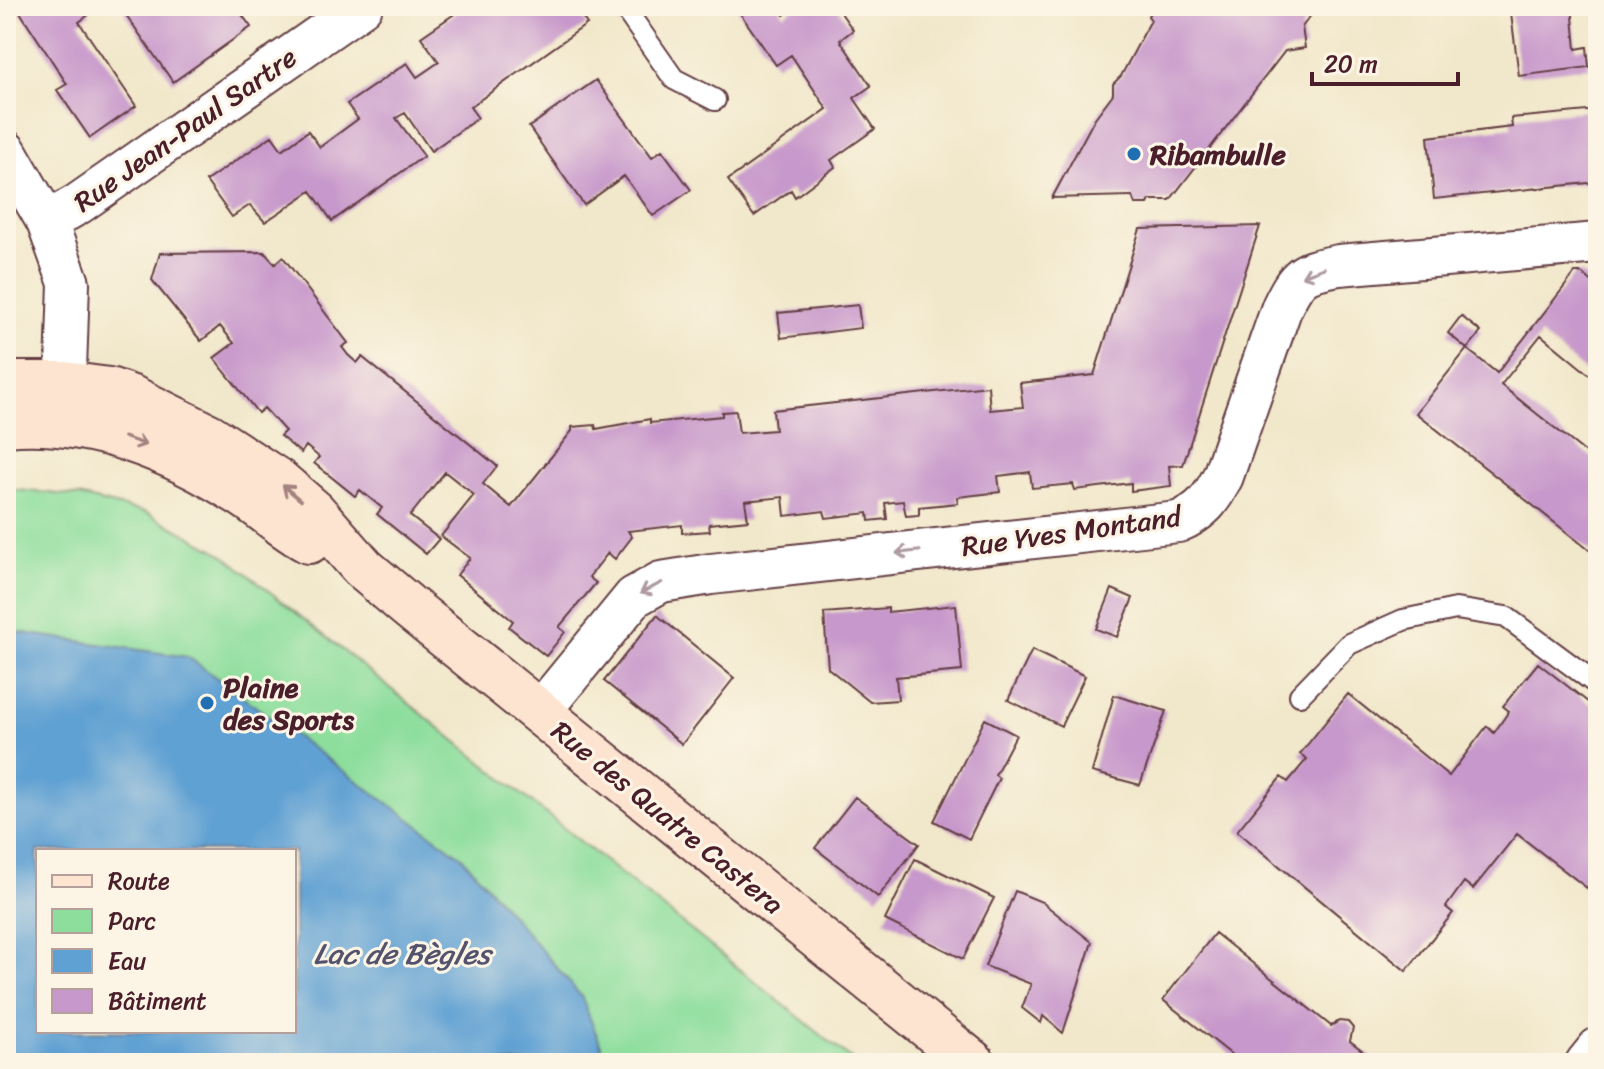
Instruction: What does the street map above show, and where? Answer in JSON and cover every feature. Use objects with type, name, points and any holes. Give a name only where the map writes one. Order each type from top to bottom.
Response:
[{"type":"street","name":"Rue Jean-Paul Sartre","points":[[47,222],[78,204],[362,6]]},
{"type":"street","points":[[6,151],[47,222],[69,283],[62,405]]},
{"type":"street","name":"Rue Yves Montand","points":[[539,713],[634,597],[661,582],[1178,522],[1196,514],[1211,499],[1223,476],[1282,307],[1294,282],[1309,271],[1339,265],[1598,243]]},
{"type":"street","points":[[6,384],[62,405]]},
{"type":"street","name":"Rue des Quatre Castera","points":[[62,405],[109,390],[132,398],[209,436],[278,481],[314,512],[364,569],[973,1063]]},
{"type":"street","points":[[6,424],[62,405]]},
{"type":"street","points":[[1586,1063],[1598,1048]]},
{"type":"lane","points":[[623,6],[674,79],[715,100]]},
{"type":"lane","points":[[1300,695],[1349,644],[1403,620],[1456,609],[1506,617],[1598,685]]},
{"type":"green space","name":"Plaine des Sports","points":[[6,489],[79,496],[147,513],[223,554],[856,1063],[6,1063]]},
{"type":"water","name":"Lac de Bègles","points":[[17,632],[188,657],[462,857],[581,996],[608,1063],[6,1063],[6,634]]},
{"type":"building","points":[[16,6],[85,6],[90,14],[79,22],[136,106],[90,138],[57,90],[67,84]]},
{"type":"building","points":[[132,6],[248,6],[240,12],[251,27],[173,82],[124,12]]},
{"type":"building","points":[[466,6],[574,6],[587,24],[470,107],[478,118],[431,151],[405,113],[396,118],[424,156],[332,221],[311,191],[265,222],[250,205],[232,217],[206,181],[272,136],[282,150],[308,131],[320,147],[358,119],[347,104],[407,63],[417,77],[439,62],[421,37]]},
{"type":"building","points":[[735,6],[778,6],[784,15],[797,6],[836,6],[853,30],[840,40],[871,86],[854,98],[875,129],[831,160],[835,167],[795,197],[791,190],[754,216],[728,180],[827,109],[791,55],[776,65]]},
{"type":"building","points":[[1153,6],[1315,6],[1315,10],[1302,27],[1305,48],[1285,51],[1170,200],[1135,204],[1132,196],[1052,198],[1095,118],[1113,94],[1113,84],[1121,76],[1151,20],[1148,16]]},
{"type":"building","points":[[1510,6],[1572,6],[1576,49],[1587,47],[1589,67],[1519,76]]},
{"type":"building","points":[[596,80],[652,157],[662,150],[691,190],[653,216],[624,176],[584,205],[529,127]]},
{"type":"building","points":[[1598,110],[1598,182],[1434,199],[1428,137],[1512,127],[1511,118]]},
{"type":"building","points":[[1260,226],[1183,465],[1169,466],[1171,486],[1131,491],[1131,483],[1075,490],[1073,484],[1032,488],[1030,472],[998,476],[1000,492],[957,497],[958,503],[919,507],[919,515],[906,516],[903,501],[885,503],[887,519],[869,521],[868,513],[826,518],[824,511],[785,516],[783,497],[745,501],[748,520],[709,524],[710,531],[682,533],[682,525],[628,531],[632,537],[615,559],[608,553],[589,577],[596,583],[559,627],[565,632],[546,656],[509,627],[513,621],[457,575],[470,558],[441,536],[474,495],[445,472],[410,516],[439,539],[426,554],[377,514],[382,508],[360,490],[355,496],[314,463],[319,457],[306,446],[301,453],[280,436],[285,431],[264,408],[258,413],[214,358],[234,343],[220,326],[201,341],[152,280],[160,253],[264,252],[275,264],[283,257],[348,343],[342,347],[348,355],[357,363],[362,357],[497,466],[483,484],[511,507],[572,431],[572,427],[595,425],[596,429],[650,419],[650,423],[722,416],[722,412],[736,411],[739,433],[775,430],[773,410],[988,386],[990,410],[1023,407],[1020,383],[1094,375],[1140,229]]},
{"type":"building","points":[[1575,273],[1581,273],[1598,286],[1598,382],[1541,335],[1501,385],[1595,460],[1598,456],[1598,557],[1416,413],[1467,349],[1497,373]]},
{"type":"building","points":[[858,305],[861,328],[781,338],[778,313]]},
{"type":"building","points":[[1461,316],[1481,332],[1467,349],[1448,333]]},
{"type":"building","points":[[1112,589],[1133,598],[1117,637],[1096,629]]},
{"type":"building","points":[[956,605],[962,671],[896,677],[898,700],[870,702],[828,668],[824,613],[888,608],[888,612]]},
{"type":"building","points":[[657,615],[734,678],[682,744],[604,681]]},
{"type":"building","points":[[1032,650],[1085,676],[1061,726],[1008,700]]},
{"type":"building","points":[[1538,663],[1598,710],[1598,874],[1587,888],[1517,834],[1473,889],[1464,882],[1446,907],[1453,913],[1406,971],[1237,831],[1281,777],[1288,782],[1307,759],[1300,754],[1348,694],[1449,776],[1487,726],[1494,733],[1509,711],[1503,706]]},
{"type":"building","points":[[1114,695],[1166,711],[1140,785],[1092,772]]},
{"type":"building","points":[[985,719],[1016,735],[995,775],[999,778],[969,839],[934,821]]},
{"type":"building","points":[[855,797],[919,844],[878,897],[815,848]]},
{"type":"building","points":[[915,859],[994,898],[963,959],[885,920]]},
{"type":"building","points":[[1015,891],[1042,902],[1092,942],[1063,1033],[1043,1016],[1041,1023],[1022,1008],[1031,984],[985,966]]},
{"type":"building","points":[[1215,933],[1331,1026],[1339,1021],[1348,1022],[1353,1028],[1350,1041],[1379,1063],[1242,1063],[1163,1000]]},
{"type":"place","name":"Ribambulle","points":[[1134,154]]},
{"type":"place","name":"Plaine des Sports","points":[[207,703]]}]
